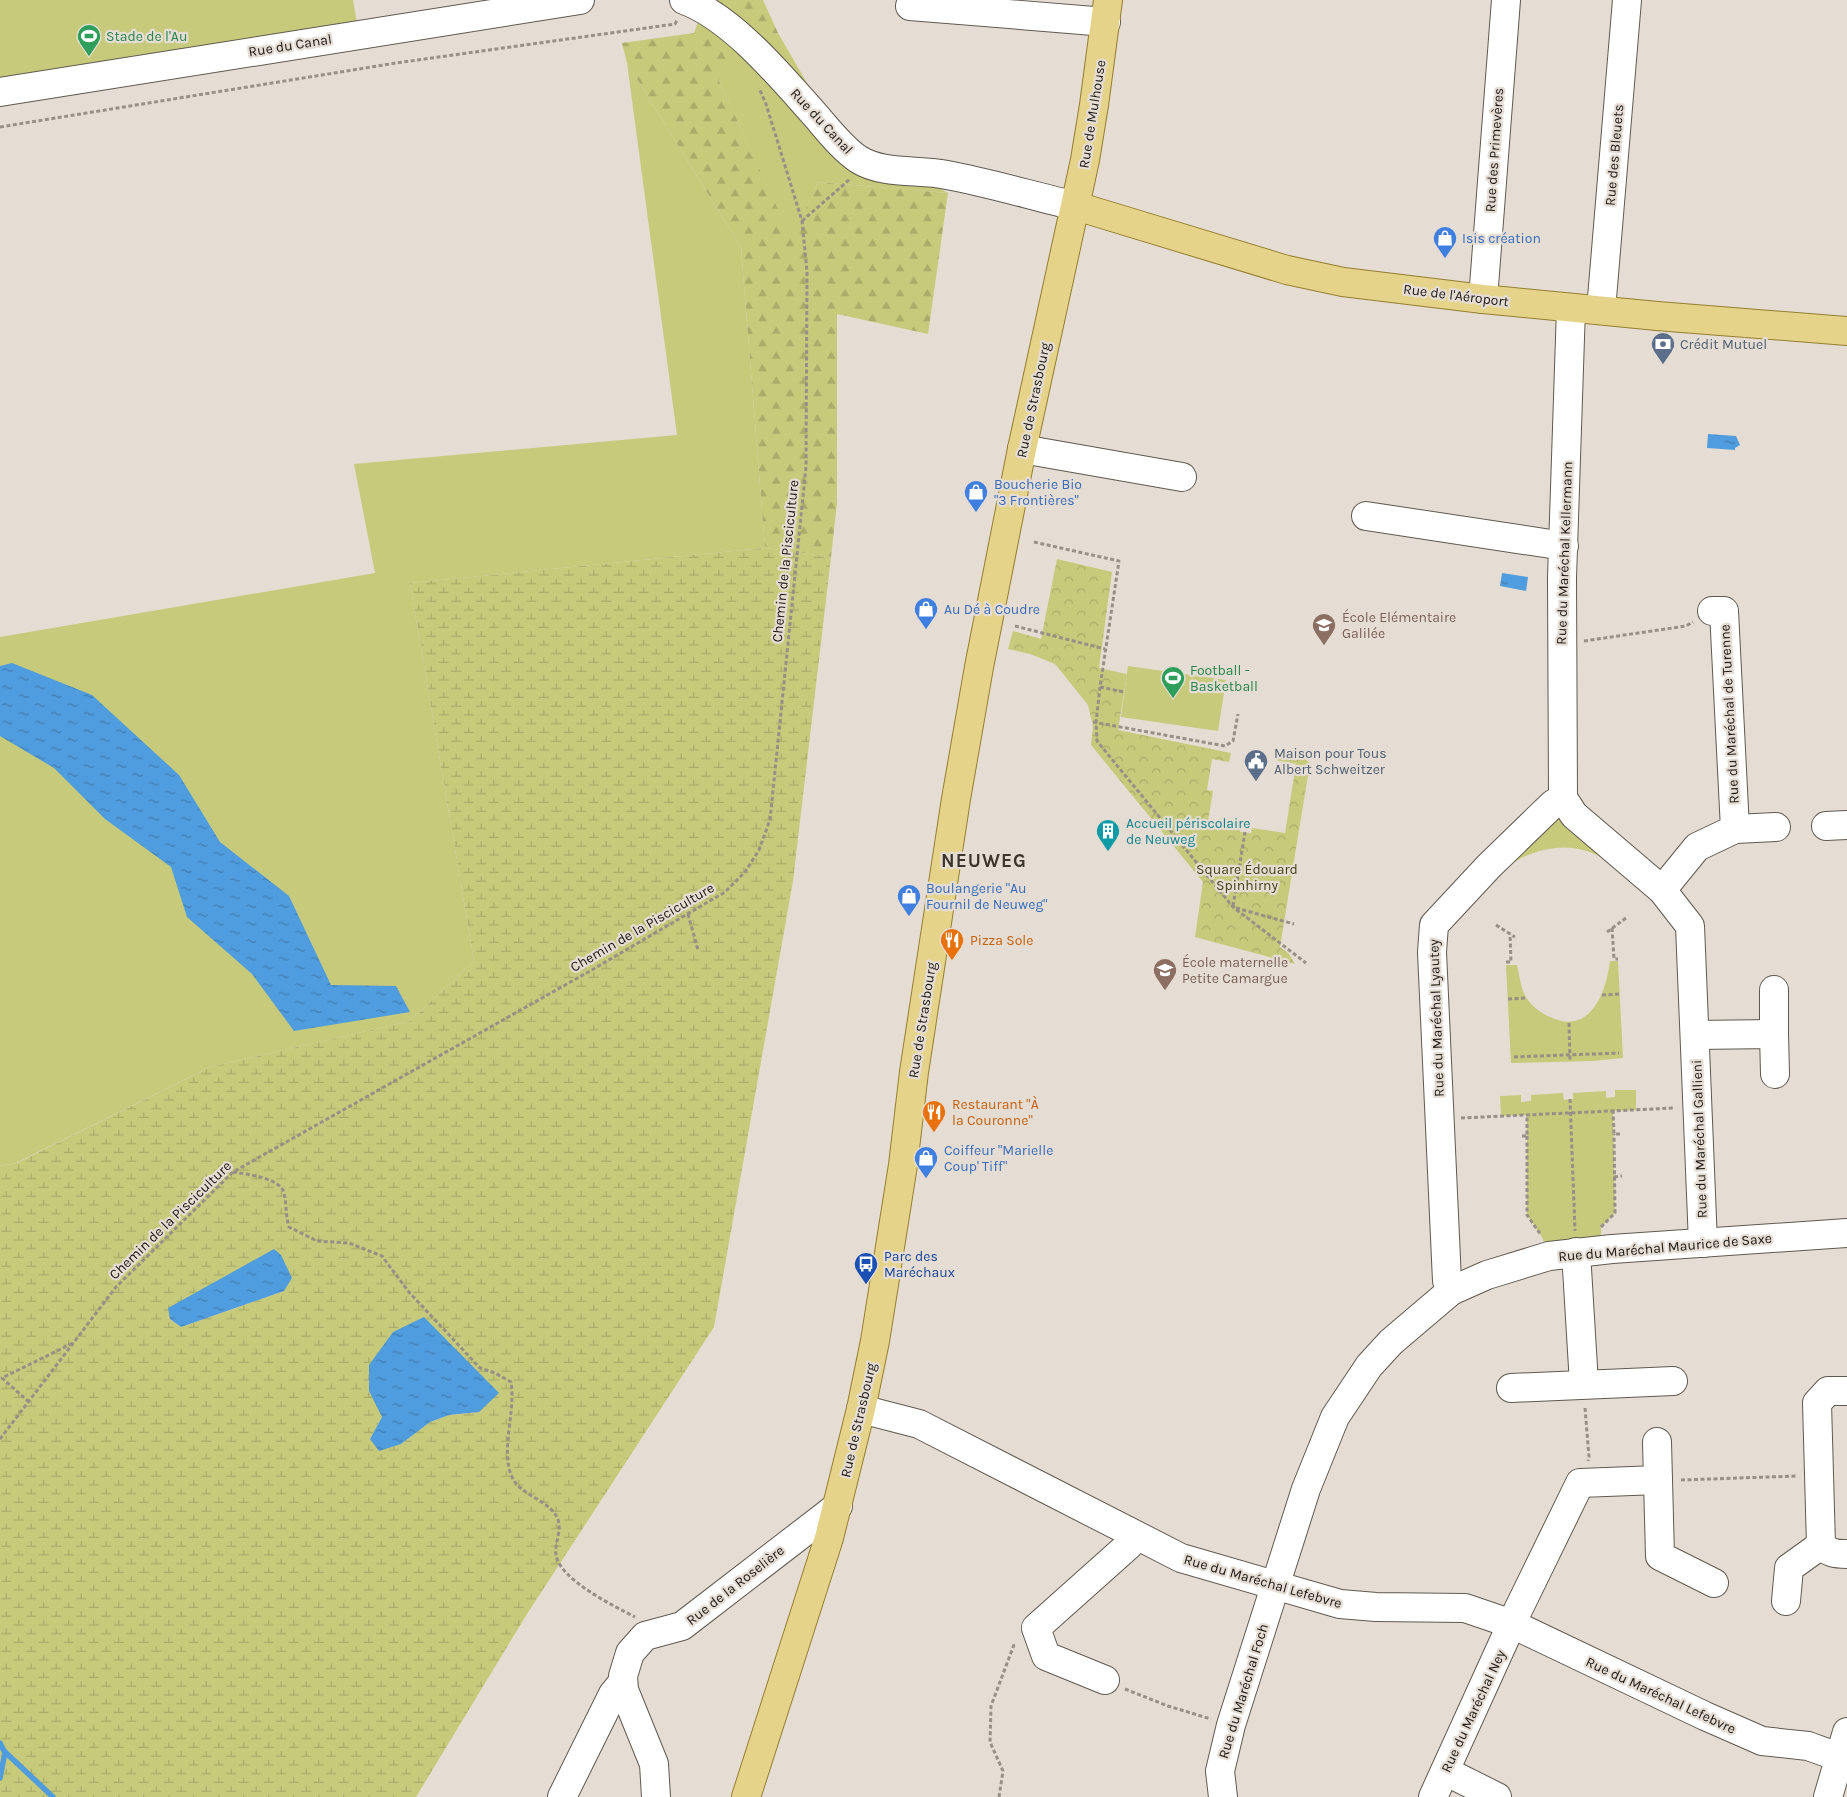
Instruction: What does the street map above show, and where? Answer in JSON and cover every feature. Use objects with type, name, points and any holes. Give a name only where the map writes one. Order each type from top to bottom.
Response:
[{"type":"main road","name":"Rue de Mulhouse","points":[[1076,206],[1086,160],[1107,11]]},
{"type":"main road","name":"Rue de l'Aéroport","points":[[1076,206],[1287,270],[1343,282],[1571,308],[1847,331]]},
{"type":"main road","name":"Rue de Strasbourg","points":[[746,1797],[788,1671],[838,1506],[861,1410],[875,1341],[903,1165],[914,1072],[956,799],[979,667],[1022,449],[1076,206]]},
{"type":"street","name":"Rue du Canal","points":[[0,92],[580,0]]},
{"type":"street","name":"Rue des Primevères","points":[[1483,299],[1506,0]]},
{"type":"street","name":"Rue des Bleuets","points":[[1601,310],[1627,0]]},
{"type":"street","name":"Rue de Mulhouse","points":[[910,6],[1107,11]]},
{"type":"street","name":"Rue du Canal","points":[[682,8],[708,12],[743,40],[792,89],[844,147],[866,164],[891,169],[947,175],[1076,206]]},
{"type":"street","name":"Rue du Maréchal Kellermann","points":[[1563,798],[1561,644],[1571,308]]},
{"type":"street","points":[[1022,449],[1182,477]]},
{"type":"street","points":[[1415,509],[1564,536]]},
{"type":"street","points":[[1366,516],[1564,536]]},
{"type":"street","name":"Rue du Maréchal de Turenne","points":[[1712,611],[1724,610],[1735,829]]},
{"type":"street","name":"Rue du Maréchal Gallieni","points":[[1563,798],[1574,815],[1662,890],[1690,926],[1703,1243]]},
{"type":"street","name":"Rue du Maréchal Lyautey","points":[[1451,1291],[1446,1281],[1432,952],[1434,925],[1489,866],[1554,804],[1563,798]]},
{"type":"street","points":[[1662,890],[1697,847],[1735,829],[1776,827]]},
{"type":"street","points":[[1774,990],[1775,1074]]},
{"type":"street","points":[[1695,1035],[1774,1034]]},
{"type":"street","name":"Rue du Maréchal Maurice de Saxe","points":[[1274,1586],[1306,1489],[1335,1417],[1368,1366],[1391,1342],[1451,1291],[1486,1275],[1549,1256],[1589,1251],[1847,1233]]},
{"type":"street","points":[[1584,1384],[1589,1251]]},
{"type":"street","points":[[1510,1388],[1674,1381]]},
{"type":"street","points":[[1847,1390],[1828,1391],[1817,1403],[1820,1545],[1828,1552],[1847,1554]]},
{"type":"street","name":"Rue du Maréchal Lefebvre","points":[[861,1410],[919,1424],[1181,1558],[1340,1604],[1376,1607],[1465,1608],[1512,1624],[1762,1741],[1808,1746],[1843,1759]]},
{"type":"street","points":[[1656,1442],[1660,1556],[1714,1582]]},
{"type":"street","points":[[1580,1483],[1658,1480]]},
{"type":"street","name":"Rue du Maréchal Ney","points":[[1433,1797],[1512,1624],[1580,1483]]},
{"type":"street","name":"Rue de la Roselière","points":[[562,1797],[613,1694],[622,1683],[626,1664],[638,1642],[645,1636],[682,1626],[838,1506]]},
{"type":"street","points":[[1114,1684],[1046,1656],[1036,1628],[1129,1546],[1135,1536]]},
{"type":"street","points":[[1786,1601],[1789,1568],[1820,1545]]},
{"type":"street","name":"Rue du Maréchal Foch","points":[[1223,1797],[1220,1771],[1231,1725],[1274,1586]]},
{"type":"street","points":[[622,1683],[654,1764],[656,1797]]},
{"type":"street","points":[[1828,1797],[1843,1759],[1847,1732]]},
{"type":"street","points":[[1446,1771],[1497,1797]]},
{"type":"path","points":[[0,127],[396,63],[675,24],[682,8]]},
{"type":"path","name":"Chemin de la Pisciculture","points":[[0,1440],[116,1287],[233,1172],[590,971],[725,892],[745,872],[759,850],[770,820],[806,467],[807,272],[802,222],[766,104],[759,88]]},
{"type":"path","points":[[802,222],[866,164]]},
{"type":"path","points":[[1034,542],[1119,561],[1094,723],[1097,741],[1233,907],[1306,963]]},
{"type":"path","points":[[1561,644],[1686,626],[1712,611]]},
{"type":"path","points":[[1015,626],[1105,649]]},
{"type":"path","points":[[1100,686],[1124,692]]},
{"type":"path","points":[[1094,723],[1225,746],[1233,742],[1238,714]]},
{"type":"path","points":[[1233,907],[1245,832]]},
{"type":"path","points":[[1233,907],[1294,924]]},
{"type":"path","points":[[688,914],[698,950]]},
{"type":"path","points":[[1607,932],[1626,918]]},
{"type":"path","points":[[1496,926],[1515,937]]},
{"type":"path","points":[[1612,928],[1614,959],[1618,959]]},
{"type":"path","points":[[1506,962],[1511,962],[1510,934]]},
{"type":"path","points":[[1602,995],[1620,994]]},
{"type":"path","points":[[1508,999],[1527,998]]},
{"type":"path","points":[[1570,1023],[1570,1060]]},
{"type":"path","points":[[1514,1057],[1619,1053]]},
{"type":"path","points":[[1570,1099],[1570,1114],[1589,1251]]},
{"type":"path","points":[[1440,1119],[1570,1114],[1613,1110],[1698,1108]]},
{"type":"path","points":[[1589,1251],[1601,1227],[1615,1214],[1613,1110]]},
{"type":"path","points":[[1527,1115],[1527,1215],[1542,1237],[1549,1256]]},
{"type":"path","points":[[1614,1134],[1622,1134]]},
{"type":"path","points":[[1522,1136],[1528,1136]]},
{"type":"path","points":[[233,1172],[264,1178],[278,1184],[284,1191],[285,1215],[289,1228],[317,1241],[349,1243],[382,1256],[408,1291],[480,1368],[495,1373],[511,1382],[514,1396],[508,1435],[508,1458],[512,1477],[524,1491],[548,1507],[558,1518],[559,1533],[556,1555],[566,1574],[617,1608],[662,1631]]},
{"type":"path","points":[[1614,1177],[1622,1176]]},
{"type":"path","points":[[1520,1180],[1527,1180]]},
{"type":"path","points":[[29,1402],[2,1378],[74,1342]]},
{"type":"path","points":[[1580,1483],[1589,1457],[1584,1384]]},
{"type":"path","points":[[1658,1480],[1819,1475]]},
{"type":"path","points":[[999,1797],[1003,1771],[990,1742],[992,1706],[1015,1642]]},
{"type":"path","points":[[1114,1684],[1168,1706],[1231,1725]]},
{"type":"green space","name":"Stade de l'Au","points":[[0,0],[353,0],[358,29],[0,84]]},
{"type":"green space","points":[[706,0],[755,35],[778,33],[836,133],[901,166],[948,193],[818,182],[792,241],[719,81],[694,33]]},
{"type":"green space","points":[[712,0],[763,0],[778,33],[755,35]]},
{"type":"green space","points":[[694,33],[730,49],[719,81],[792,240],[818,182],[948,193],[928,334],[837,314],[837,503],[831,557],[765,548],[741,247],[627,63],[622,43]]},
{"type":"green space","points":[[627,63],[741,247],[765,548],[410,583],[474,961],[410,1021],[210,1067],[16,1163],[0,1166],[0,637],[375,573],[354,464],[677,435]]},
{"type":"green space","points":[[765,548],[831,557],[793,881],[714,1327],[527,1614],[416,1797],[0,1797],[0,1166],[17,1163],[210,1067],[410,1021],[474,961],[410,583]],"holes":[[[284,1291],[181,1327],[170,1319]],[[377,1405],[479,1412],[449,1415],[430,1422],[401,1444],[370,1439],[382,1417]]]},
{"type":"green space","name":"Square Édouard Spinhirny","points":[[1057,559],[1112,572],[1099,668],[1127,674],[1118,730],[1231,753],[1229,762],[1212,759],[1207,790],[1213,791],[1208,821],[1241,827],[1240,832],[1251,833],[1252,828],[1285,833],[1296,764],[1275,760],[1277,749],[1297,753],[1310,763],[1280,947],[1289,954],[1295,964],[1195,937],[1203,882],[1091,745],[1093,726],[1088,705],[1055,664],[1030,654],[1008,649],[1013,631],[1041,639]]},
{"type":"green space","name":"Football - Basketball","points":[[1128,666],[1226,680],[1218,731],[1121,717]]},
{"type":"green space","points":[[1557,816],[1570,822],[1606,858],[1586,851],[1564,847],[1534,853],[1508,867]]},
{"type":"green space","points":[[1610,961],[1618,961],[1623,1058],[1593,1061],[1511,1063],[1506,965],[1517,965],[1523,991],[1534,1007],[1550,1017],[1564,1021],[1576,1021],[1586,1016],[1600,998],[1605,986]]},
{"type":"green space","points":[[1615,1090],[1636,1090],[1636,1110],[1613,1111],[1615,1213],[1601,1227],[1601,1250],[1549,1256],[1542,1237],[1527,1215],[1527,1115],[1501,1116],[1500,1096],[1521,1095],[1521,1102],[1531,1101],[1531,1095],[1563,1093],[1564,1100],[1573,1099],[1573,1093],[1606,1091],[1606,1098],[1615,1097]]},
{"type":"water","points":[[1708,434],[1736,436],[1740,445],[1735,450],[1707,448]]},
{"type":"water","points":[[1502,573],[1528,577],[1526,591],[1500,586]]},
{"type":"water","points":[[12,663],[92,695],[179,775],[220,842],[289,896],[331,985],[396,986],[410,1012],[294,1031],[252,974],[187,917],[171,867],[105,819],[54,768],[0,736],[0,666]]},
{"type":"water","points":[[274,1249],[281,1255],[292,1278],[284,1291],[181,1327],[170,1319],[168,1308]]},
{"type":"water","points":[[424,1317],[499,1393],[479,1412],[449,1415],[430,1422],[401,1444],[379,1451],[370,1439],[382,1417],[369,1391],[369,1365],[393,1332]]},
{"type":"waterway","points":[[0,1743],[4,1751],[53,1797]]},
{"type":"waterway","points":[[0,1778],[5,1752]]},
{"type":"place","name":"Stade de l'Au","points":[[89,57]]},
{"type":"place","name":"Isis création","points":[[1445,259]]},
{"type":"place","name":"Crédit Mutuel","points":[[1663,365]]},
{"type":"place","name":"Boucherie Bio \"3 Frontières\"","points":[[976,513]]},
{"type":"place","name":"Au Dé à Coudre","points":[[926,630]]},
{"type":"place","name":"École Elémentaire Galilée","points":[[1324,646]]},
{"type":"place","name":"Football - Basketball","points":[[1173,699]]},
{"type":"place","name":"Maison pour Tous Albert Schweitzer","points":[[1256,782]]},
{"type":"place","name":"Accueil périscolaire de Neuweg","points":[[1108,852]]},
{"type":"place","name":"Boulangerie \"Au Fournil de Neuweg\"","points":[[909,917]]},
{"type":"place","name":"Pizza Sole","points":[[952,961]]},
{"type":"place","name":"École maternelle Petite Camargue","points":[[1165,991]]},
{"type":"place","name":"Restaurant \"À la Couronne\"","points":[[934,1133]]},
{"type":"place","name":"Coiffeur \"Marielle Coup' Tiff\"","points":[[926,1179]]},
{"type":"place","name":"Parc des Maréchaux","points":[[866,1285]]},
{"type":"district","name":"NEUWEG","points":[[984,860]]}]
